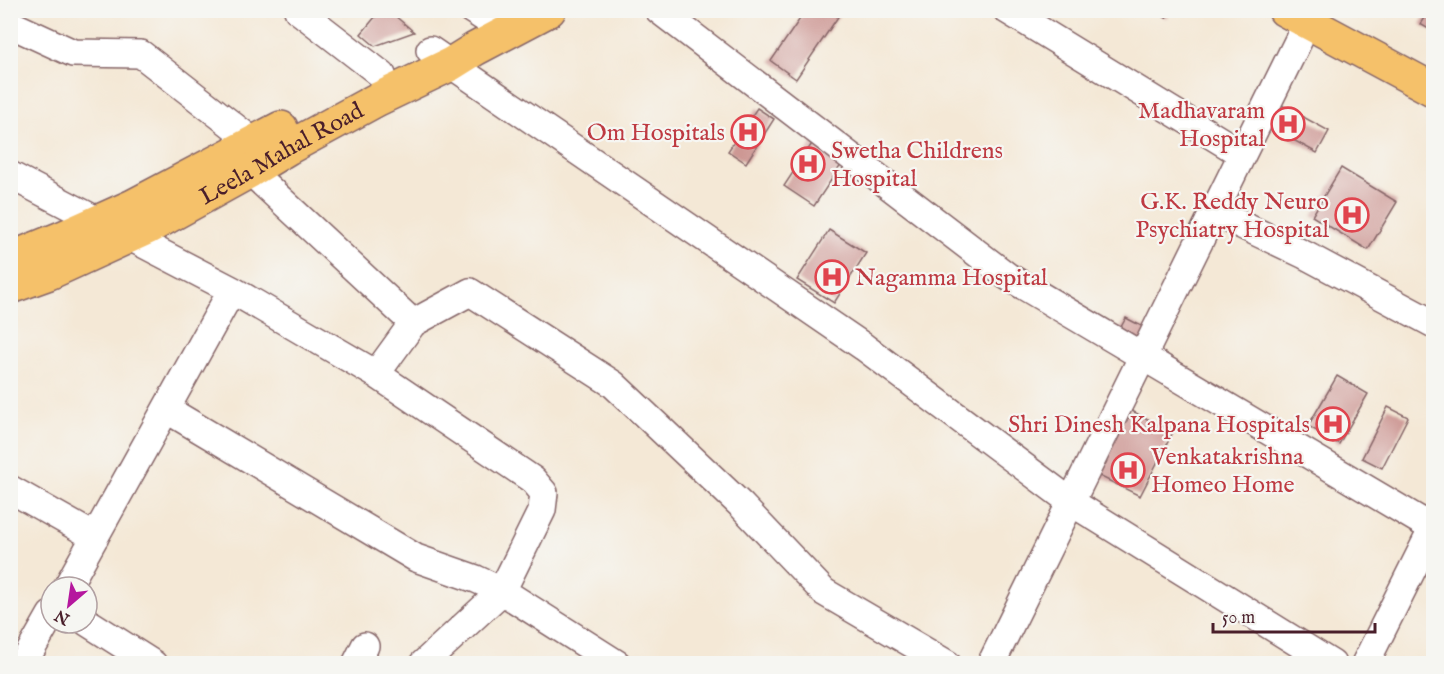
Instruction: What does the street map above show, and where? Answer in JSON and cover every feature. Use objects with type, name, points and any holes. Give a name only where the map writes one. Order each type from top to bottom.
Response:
[{"type":"main road","name":"Leela Mahal Road","points":[[10,259],[75,260],[130,237],[382,75],[475,49],[549,10]]},
{"type":"main road","name":"Leela Mahal Road","points":[[10,287],[98,221],[252,157],[288,148],[378,99],[441,57],[487,13]]},
{"type":"main road","points":[[1306,15],[1434,70]]},
{"type":"main road","points":[[1306,15],[1363,52],[1434,90]]},
{"type":"street","points":[[298,10],[382,75]]},
{"type":"street","points":[[659,10],[1007,276],[1433,528],[1365,663]]},
{"type":"street","points":[[1007,10],[1242,154]]},
{"type":"street","points":[[991,663],[1214,212],[1306,15]]},
{"type":"street","points":[[10,24],[73,53],[141,54],[252,157],[414,322]]},
{"type":"street","points":[[441,57],[864,347],[1071,502],[1332,663]]},
{"type":"street","points":[[10,175],[98,221]]},
{"type":"street","points":[[1214,212],[1305,255],[1434,324]]},
{"type":"street","points":[[130,237],[232,290],[376,374],[533,480],[544,492],[542,510],[502,591],[438,659]]},
{"type":"street","points":[[10,303],[46,260]]},
{"type":"street","points":[[74,575],[232,290]]},
{"type":"street","points":[[376,374],[414,322],[470,292],[613,384],[742,506],[824,591],[947,663]]},
{"type":"street","points":[[166,409],[416,558],[476,579],[502,591],[599,659]]},
{"type":"street","points":[[10,489],[95,537]]},
{"type":"street","points":[[99,629],[153,663]]},
{"type":"street","points":[[22,663],[39,635]]},
{"type":"building","points":[[381,10],[388,10],[414,32],[375,46],[361,34]]},
{"type":"building","points":[[806,10],[842,11],[796,79],[771,61]]},
{"type":"building","points":[[1153,10],[1171,10],[1166,18]]},
{"type":"building","points":[[1429,10],[1434,10],[1434,32],[1420,24]]},
{"type":"building","points":[[1276,102],[1329,131],[1317,153],[1264,124]]},
{"type":"building","points":[[757,108],[774,119],[746,163],[728,151]]},
{"type":"building","points":[[817,136],[847,156],[814,206],[784,186]]},
{"type":"building","points":[[1341,168],[1397,202],[1368,250],[1312,216]]},
{"type":"building","points":[[829,230],[866,253],[834,303],[797,280]]},
{"type":"building","points":[[1126,318],[1153,332],[1139,358],[1112,343]]},
{"type":"building","points":[[1337,376],[1368,394],[1339,444],[1308,426]]},
{"type":"building","points":[[1388,407],[1408,417],[1382,468],[1362,458]]},
{"type":"building","points":[[1128,409],[1173,432],[1140,496],[1095,474]]},
{"type":"place","name":"Madhavaram Hospital","points":[[1288,124]]},
{"type":"place","name":"Om Hospitals","points":[[748,132]]},
{"type":"place","name":"Swetha Childrens Hospital","points":[[808,164]]},
{"type":"place","name":"G.K. Reddy Neuro Psychiatry Hospital","points":[[1352,215]]},
{"type":"place","name":"Nagamma Hospital","points":[[832,277]]},
{"type":"place","name":"Shri Dinesh Kalpana Hospitals","points":[[1333,424]]},
{"type":"place","name":"Venkatakrishna Homeo Home","points":[[1128,470]]}]
